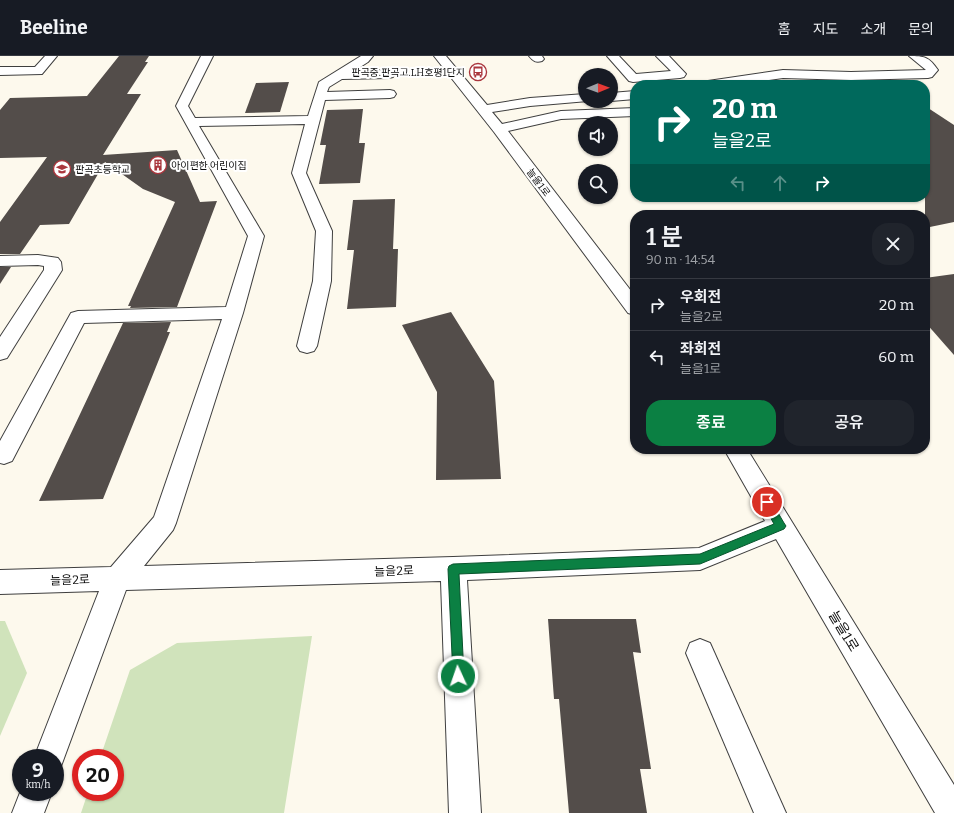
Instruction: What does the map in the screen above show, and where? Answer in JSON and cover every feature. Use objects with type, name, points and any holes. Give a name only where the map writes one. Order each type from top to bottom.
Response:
[{"type":"street","points":[[2,66],[38,71],[51,56]]},
{"type":"street","points":[[52,749],[117,579],[164,523],[234,313],[256,236],[182,106],[207,56]]},
{"type":"street","points":[[308,346],[322,281],[324,231],[299,173],[323,85],[364,60],[367,56]]},
{"type":"street","name":"늘을1로","points":[[440,56],[499,129],[630,302]]},
{"type":"street","points":[[613,56],[633,78],[680,74],[662,56]]},
{"type":"street","points":[[742,80],[783,74],[851,76],[928,74],[932,70],[928,64],[915,56]]},
{"type":"street","points":[[340,75],[389,74]]},
{"type":"street","points":[[320,96],[390,94]]},
{"type":"street","points":[[618,96],[630,95]]},
{"type":"street","points":[[483,110],[530,102],[578,99]]},
{"type":"street","points":[[499,129],[561,116],[630,112]]},
{"type":"street","points":[[190,122],[313,120]]},
{"type":"street","points":[[0,261],[38,260],[52,262],[53,270],[3,343]]},
{"type":"street","points":[[4,455],[78,317],[234,313]]},
{"type":"street","name":"늘을1로","points":[[739,454],[953,813]]},
{"type":"street","name":"늘을2로","points":[[0,582],[453,569],[700,559],[781,526]]},
{"type":"street","points":[[453,569],[465,813]]},
{"type":"street","points":[[700,653],[770,813]]},
{"type":"street","points":[[28,813],[33,801]]},
{"type":"green space","points":[[0,621],[5,621],[27,673],[0,736]]},
{"type":"green space","points":[[312,636],[284,813],[81,813],[85,801],[124,801],[124,749],[103,749],[130,670],[177,643]]},
{"type":"building","name":"판곡초등학교","points":[[119,56],[149,56],[145,62],[148,62],[127,94],[141,94],[103,155],[177,150],[200,202],[217,201],[177,307],[130,308],[131,306],[128,306],[175,202],[143,189],[105,162],[69,224],[40,225],[20,254],[0,254],[0,222],[47,157],[0,158],[0,110],[10,98],[87,96]]},
{"type":"building","points":[[289,82],[280,112],[245,113],[256,83]]},
{"type":"building","points":[[363,109],[359,143],[365,143],[360,183],[319,184],[326,145],[320,145],[327,110]]},
{"type":"building","points":[[930,109],[954,125],[954,222],[930,227],[930,210],[925,210],[925,202],[930,202]]},
{"type":"building","points":[[395,199],[393,249],[398,249],[396,307],[347,309],[354,250],[347,250],[353,200]]},
{"type":"building","points":[[0,267],[11,267],[0,284]]},
{"type":"building","points":[[954,274],[954,355],[930,328],[930,277]]},
{"type":"building","points":[[451,312],[494,381],[501,479],[436,480],[437,392],[402,325]]},
{"type":"building","points":[[171,322],[167,332],[170,332],[103,499],[39,501],[123,323]]},
{"type":"building","points":[[548,619],[636,619],[641,653],[633,652],[651,769],[640,769],[647,813],[569,813],[559,699],[554,699]]},
{"type":"place","name":"판곡중.판곡고.LH호평1단지","points":[[478,72]]},
{"type":"place","name":"아이편한 어린이집","points":[[158,165]]},
{"type":"place","name":"판곡초등학교","points":[[62,169]]},
{"type":"route","points":[[458,676],[453,569],[700,559],[781,526],[767,502]]}]
